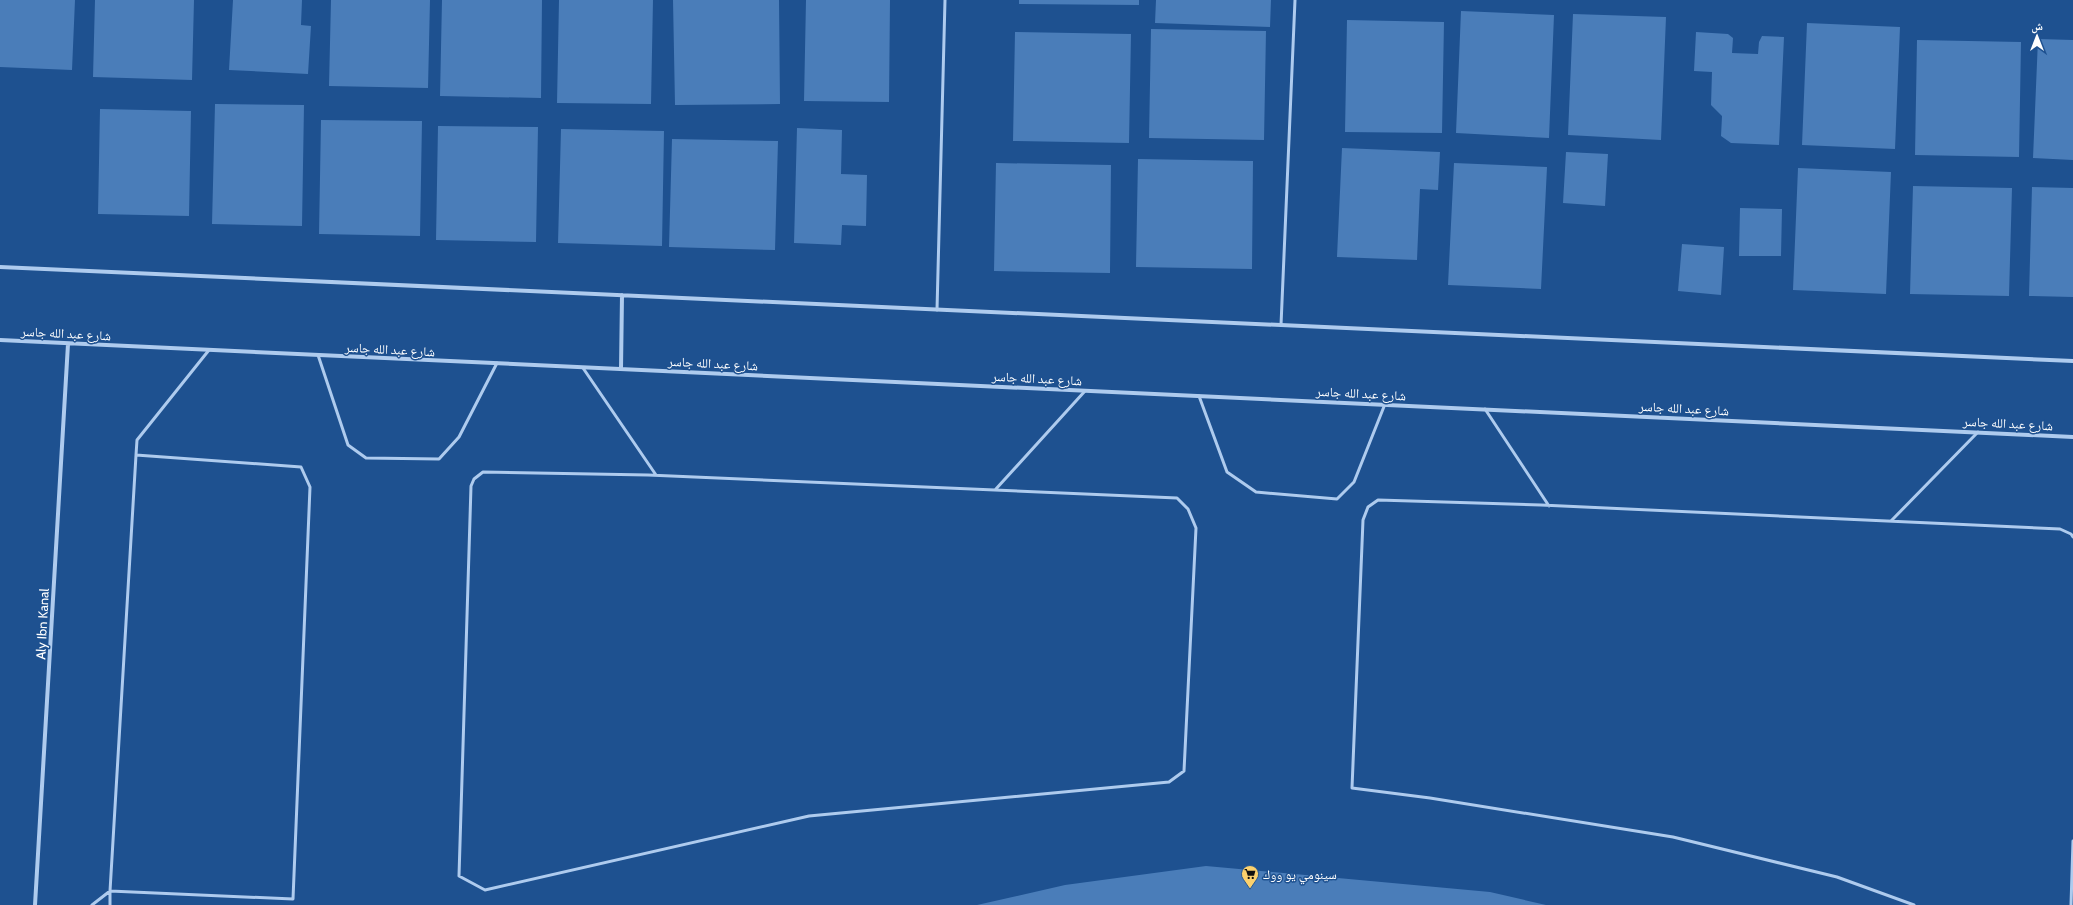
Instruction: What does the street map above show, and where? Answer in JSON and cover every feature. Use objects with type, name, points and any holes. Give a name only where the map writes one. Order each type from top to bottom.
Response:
[{"type":"street","points":[[0,267],[2073,361]]},
{"type":"street","points":[[622,296],[622,369]]},
{"type":"street","name":"شارع عبد الله جاسر","points":[[0,340],[2073,437]]},
{"type":"street","name":"Aly Ibn Kanal","points":[[35,905],[68,344]]},
{"type":"lane","points":[[936,310],[945,0]]},
{"type":"lane","points":[[1281,325],[1295,0]]},
{"type":"lane","points":[[110,905],[137,440],[209,350]]},
{"type":"lane","points":[[318,355],[348,445],[366,458],[439,459],[459,436],[497,363]]},
{"type":"lane","points":[[583,368],[656,475]]},
{"type":"lane","points":[[995,490],[1086,390]]},
{"type":"lane","points":[[1199,396],[1227,472],[1256,492],[1337,499],[1354,482],[1385,404]]},
{"type":"lane","points":[[1485,409],[1549,506]]},
{"type":"lane","points":[[1891,521],[1978,432]]},
{"type":"lane","points":[[92,905],[110,891],[293,899],[310,487],[301,467],[136,455]]},
{"type":"lane","points":[[483,472],[656,475],[1177,498],[1188,509],[1196,528],[1184,771],[1169,782],[809,816],[485,890],[459,876],[471,486],[474,479],[483,472]]},
{"type":"lane","points":[[1914,905],[1837,877],[1673,837],[1430,798],[1352,788],[1363,520],[1368,507],[1378,500],[1549,506],[2060,529],[2073,537]]},
{"type":"lane","points":[[2071,905],[2073,842]]},
{"type":"building","points":[[0,0],[75,0],[72,70],[0,67]]},
{"type":"building","points":[[95,0],[194,0],[192,80],[93,77]]},
{"type":"building","points":[[233,0],[302,0],[301,25],[311,26],[308,74],[229,70]]},
{"type":"building","points":[[331,0],[430,0],[428,88],[329,86]]},
{"type":"building","points":[[442,0],[542,0],[541,98],[440,96]]},
{"type":"building","points":[[559,0],[653,0],[651,104],[557,103]]},
{"type":"building","points":[[673,0],[779,0],[780,104],[675,105]]},
{"type":"building","points":[[806,0],[890,0],[889,102],[804,101]]},
{"type":"building","points":[[1019,0],[1139,0],[1139,5],[1019,4]]},
{"type":"building","points":[[1156,0],[1271,0],[1270,27],[1155,23]]},
{"type":"building","points":[[1461,11],[1554,15],[1549,138],[1456,133]]},
{"type":"building","points":[[1573,14],[1666,17],[1661,140],[1568,135]]},
{"type":"building","points":[[1347,20],[1444,22],[1442,133],[1345,132]]},
{"type":"building","points":[[1807,23],[1900,27],[1895,149],[1802,145]]},
{"type":"building","points":[[1151,29],[1266,31],[1264,140],[1149,138]]},
{"type":"building","points":[[1015,32],[1131,34],[1129,143],[1013,141]]},
{"type":"building","points":[[1696,32],[1728,34],[1733,38],[1732,53],[1758,54],[1759,42],[1762,36],[1784,37],[1779,145],[1731,143],[1721,136],[1722,116],[1711,105],[1712,72],[1694,71]]},
{"type":"building","points":[[2038,39],[2073,40],[2073,160],[2033,158]]},
{"type":"building","points":[[1917,40],[2021,42],[2019,157],[1915,155]]},
{"type":"building","points":[[215,104],[304,105],[302,226],[212,224]]},
{"type":"building","points":[[100,109],[191,111],[189,216],[98,214]]},
{"type":"building","points":[[321,120],[422,121],[420,236],[319,234]]},
{"type":"building","points":[[438,126],[538,127],[536,242],[436,240]]},
{"type":"building","points":[[797,128],[842,130],[841,174],[867,175],[866,226],[842,225],[841,245],[794,243]]},
{"type":"building","points":[[561,129],[664,131],[662,246],[558,243]]},
{"type":"building","points":[[672,139],[778,141],[775,250],[669,247]]},
{"type":"building","points":[[1342,148],[1440,152],[1438,190],[1420,189],[1417,260],[1337,257]]},
{"type":"building","points":[[1566,152],[1608,154],[1605,206],[1563,203]]},
{"type":"building","points":[[1138,159],[1253,161],[1252,269],[1136,267]]},
{"type":"building","points":[[996,163],[1111,165],[1110,273],[994,271]]},
{"type":"building","points":[[1454,163],[1547,167],[1541,289],[1448,285]]},
{"type":"building","points":[[1798,168],[1891,172],[1886,294],[1793,290]]},
{"type":"building","points":[[1913,186],[2012,188],[2009,296],[1910,294]]},
{"type":"building","points":[[2032,187],[2073,188],[2073,297],[2029,296]]},
{"type":"building","points":[[1740,208],[1782,209],[1781,256],[1739,256]]},
{"type":"building","points":[[1682,244],[1724,247],[1721,295],[1678,291]]},
{"type":"building","name":"سينومي يو ووك","points":[[1206,866],[1490,892],[1546,905],[977,905],[1065,885]]},
{"type":"place","name":"سينومي يو ووك","points":[[1250,889]]}]
